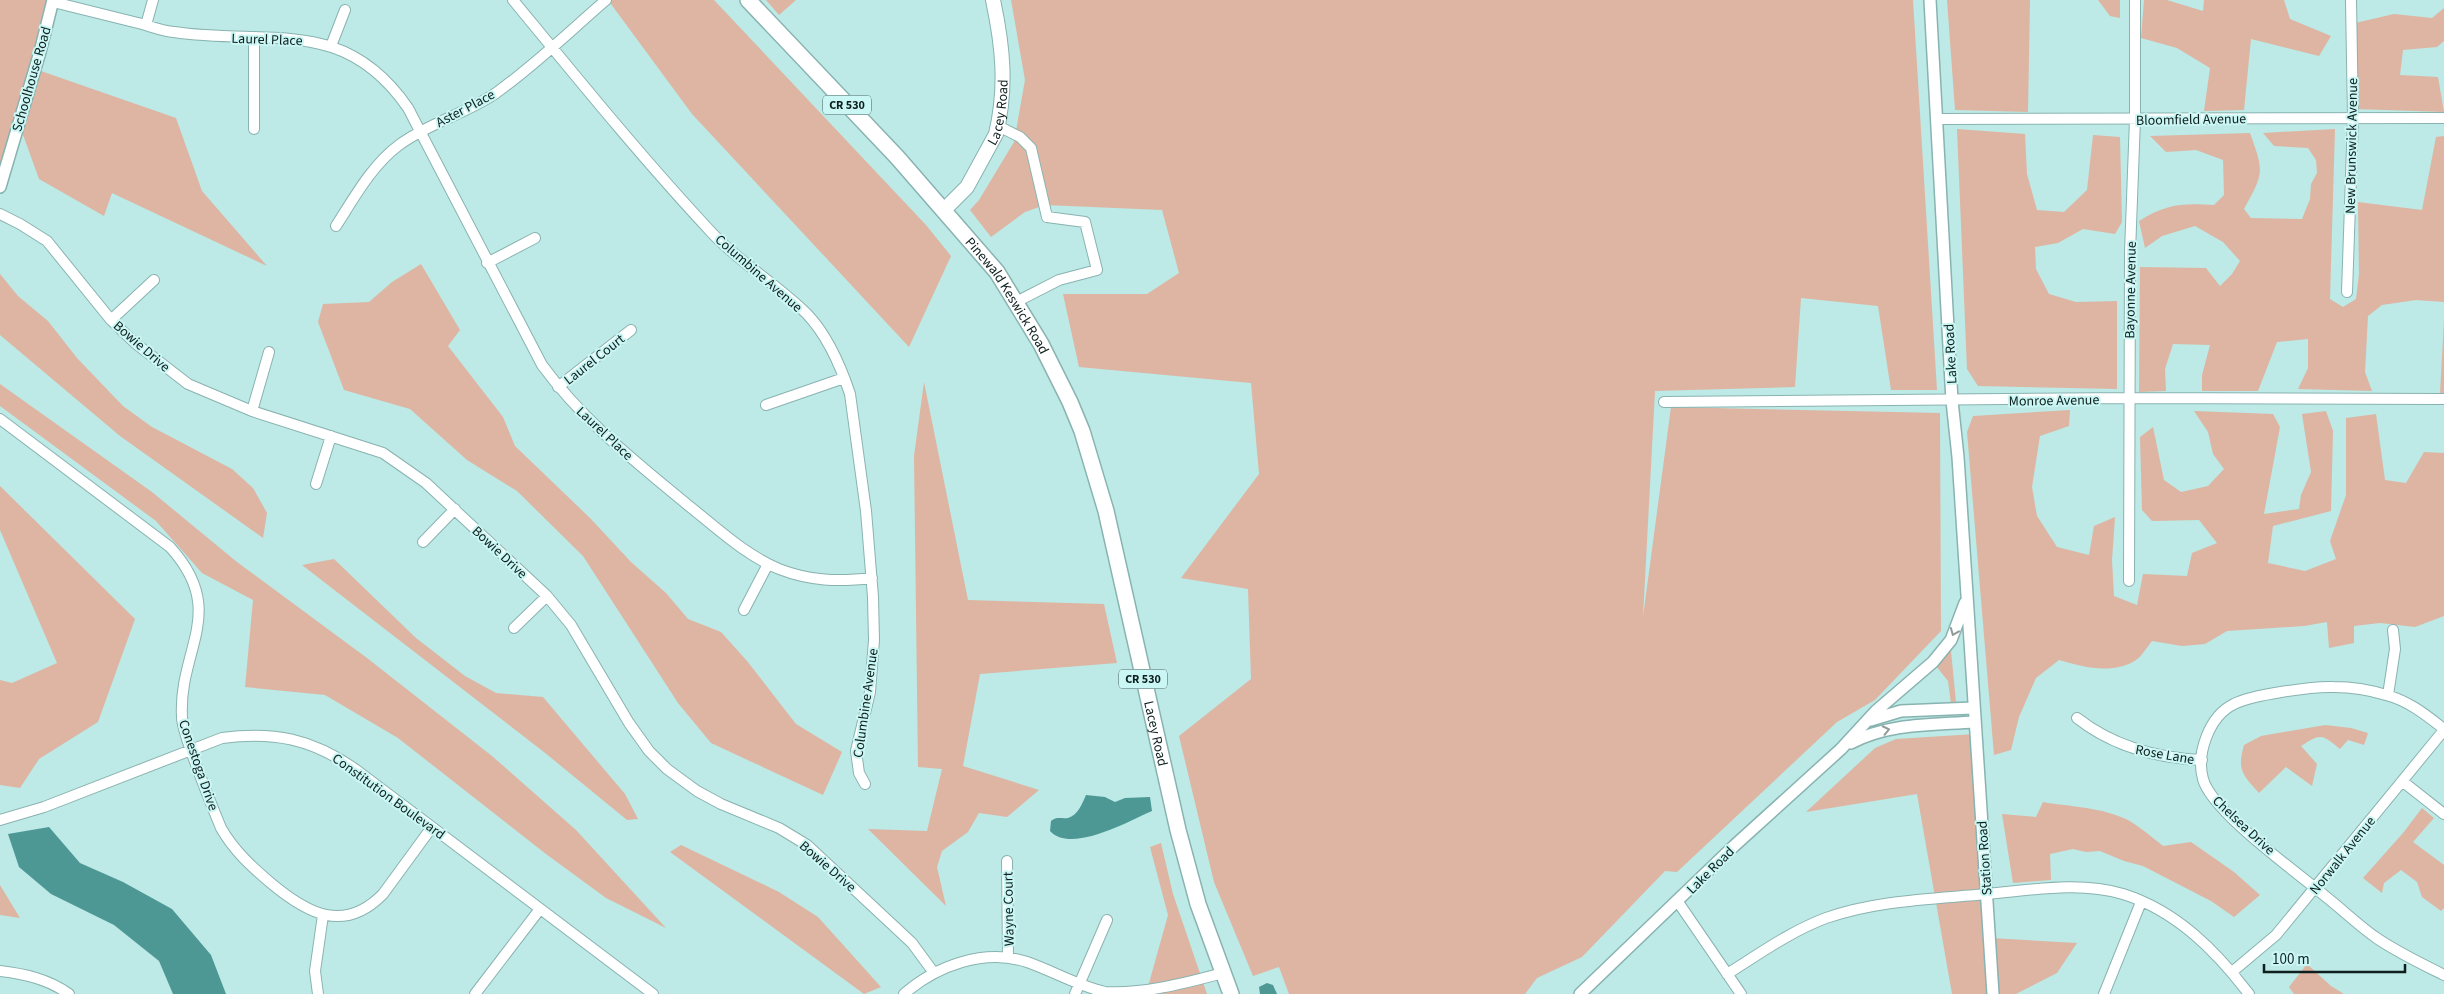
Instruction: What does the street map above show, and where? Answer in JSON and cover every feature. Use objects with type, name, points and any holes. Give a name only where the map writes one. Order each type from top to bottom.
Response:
[{"type":"main road","name":"CR 530","points":[[748,0],[944,210]]},
{"type":"main road","name":"Lacey Road","points":[[944,210],[967,187],[996,134],[998,126],[1004,86],[1000,31],[993,0]]},
{"type":"main road","name":"Pinewald Keswick Road","points":[[944,210],[997,272],[1016,302],[1062,385]]},
{"type":"main road","name":"Lacey Road","points":[[1062,385],[1082,431],[1100,489],[1178,830],[1198,904],[1231,994]]},
{"type":"street","points":[[146,25],[153,0]]},
{"type":"street","name":"Columbine Avenue","points":[[513,0],[637,151],[716,237],[808,316],[830,348],[844,378],[851,404],[866,511],[872,578],[874,640],[871,675],[864,723],[856,751],[858,773],[865,784]]},
{"type":"street","name":"Aster Place","points":[[336,226],[364,184],[389,153],[421,131],[476,105],[496,92],[606,0]]},
{"type":"street","name":"Lake Road","points":[[1841,749],[1868,734],[1883,730],[1974,722],[1967,596],[1952,401],[1930,0]]},
{"type":"street","name":"Bayonne Avenue","points":[[2130,581],[2130,252],[2135,119],[2135,0]]},
{"type":"street","name":"New Brunswick Avenue","points":[[2347,292],[2353,118],[2351,0]]},
{"type":"street","name":"Laurel Place","points":[[53,1],[172,32],[211,37],[307,40],[331,46],[368,66],[396,90],[421,131],[487,263],[542,365],[558,387],[592,424],[730,539],[768,564],[812,580],[844,581],[872,578]]},
{"type":"street","name":"Schoolhouse Road","points":[[0,187],[53,1]]},
{"type":"street","points":[[331,46],[346,10]]},
{"type":"street","points":[[254,37],[254,129]]},
{"type":"street","name":"Bloomfield Avenue","points":[[1937,119],[2444,118]]},
{"type":"street","points":[[998,126],[1020,137],[1031,148],[1047,217],[1086,222],[1097,270],[1059,280],[1016,302]]},
{"type":"street","name":"Bowie Drive","points":[[0,214],[20,224],[47,242],[112,320],[135,343],[188,384],[252,411],[383,453],[404,466],[455,509],[547,596],[571,625],[629,723],[649,750],[667,769],[697,791],[721,804],[779,828],[807,845],[912,943],[934,973]]},
{"type":"street","points":[[487,263],[535,238]]},
{"type":"street","points":[[112,320],[154,280]]},
{"type":"street","name":"Laurel Court","points":[[558,387],[631,330]]},
{"type":"street","points":[[252,411],[269,352]]},
{"type":"street","points":[[766,405],[844,378]]},
{"type":"street","name":"Monroe Avenue","points":[[1664,402],[2130,398],[2444,399]]},
{"type":"street","name":"Conestoga Drive","points":[[0,419],[170,548],[185,567],[194,588],[199,615],[199,628],[182,688],[182,719],[190,749],[221,828],[230,844],[248,864],[292,900],[311,912],[323,915],[352,913],[374,903],[432,827]]},
{"type":"street","points":[[316,484],[331,436]]},
{"type":"street","points":[[423,542],[455,509]]},
{"type":"street","points":[[744,610],[768,564]]},
{"type":"street","points":[[514,628],[547,596]]},
{"type":"street","name":"Lake Road","points":[[1580,994],[1678,902],[1734,846],[1841,749],[1868,720],[1944,651],[1957,626],[1967,596]]},
{"type":"street","points":[[2388,695],[2395,649],[2393,630]]},
{"type":"street","name":"Chelsea Drive","points":[[2444,730],[2411,705],[2388,695],[2370,690],[2334,686],[2254,697],[2232,704],[2221,714],[2209,730],[2202,760],[2203,781],[2210,794],[2230,815],[2377,938],[2444,976]]},
{"type":"street","points":[[1868,720],[1901,711],[1973,708]]},
{"type":"street","name":"Rose Lane","points":[[2077,718],[2125,747],[2179,759],[2202,760]]},
{"type":"street","name":"Station Road","points":[[1974,722],[1993,994]]},
{"type":"street","name":"Norwalk Avenue","points":[[2232,972],[2276,935],[2444,730]]},
{"type":"street","name":"Constitution Boulevard","points":[[0,820],[44,807],[222,738],[250,734],[308,743],[335,755],[653,994]]},
{"type":"street","points":[[2402,781],[2444,814]]},
{"type":"street","name":"Wayne Court","points":[[1007,861],[1008,958]]},
{"type":"street","points":[[1727,974],[1788,936],[1837,915],[1881,905],[1986,894],[2085,887],[2123,894],[2175,920],[2201,939],[2232,972],[2249,994]]},
{"type":"street","points":[[1678,902],[1741,994]]},
{"type":"street","points":[[2104,994],[2141,902]]},
{"type":"street","points":[[475,994],[540,909]]},
{"type":"street","points":[[318,994],[315,971],[323,915]]},
{"type":"street","points":[[1075,994],[1078,983],[1107,920]]},
{"type":"street","points":[[904,994],[934,973],[966,960],[1008,958],[1026,962],[1104,992],[1144,994],[1166,990],[1223,973]]},
{"type":"street","points":[[0,971],[24,974],[44,980],[69,994]]},
{"type":"shaded area","points":[[0,0],[52,0],[38,70],[176,118],[202,191],[267,266],[112,193],[104,216],[39,179],[22,132],[0,179]]},
{"type":"shaded area","points":[[608,0],[714,0],[926,225],[951,256],[909,347],[692,114]]},
{"type":"shaded area","points":[[766,0],[796,0],[779,15]]},
{"type":"shaded area","points":[[1011,0],[1913,0],[1937,390],[1891,390],[1878,306],[1801,298],[1795,387],[1655,391],[1643,617],[1671,407],[1940,413],[1941,631],[1875,700],[1837,722],[1677,872],[1665,871],[1582,957],[1537,978],[1525,994],[1289,994],[1279,967],[1253,976],[1214,882],[1179,736],[1251,679],[1248,589],[1181,578],[1259,474],[1251,383],[1079,367],[1063,294],[1147,294],[1179,273],[1162,210],[1045,205],[1025,212],[991,237],[970,210],[979,200],[1014,142],[1025,80]]},
{"type":"shaded area","points":[[1947,0],[2030,0],[2028,112],[1955,110]]},
{"type":"shaded area","points":[[2098,0],[2120,0],[2120,18],[2110,16]]},
{"type":"shaded area","points":[[2144,0],[2167,0],[2203,11],[2204,0],[2284,0],[2290,19],[2331,36],[2319,56],[2251,39],[2244,110],[2204,111],[2210,68],[2177,48],[2141,38]]},
{"type":"shaded area","points":[[2444,8],[2444,41],[2437,47],[2403,50],[2400,75],[2438,77],[2444,112],[2355,109],[2355,23],[2394,14],[2432,18]]},
{"type":"shaded area","points":[[1957,129],[2025,134],[2027,174],[2037,210],[2064,212],[2087,190],[2093,135],[2120,137],[2122,222],[2115,234],[2083,229],[2058,243],[2035,247],[2036,269],[2049,294],[2076,302],[2117,301],[2117,389],[1978,386],[1967,369]]},
{"type":"shaded area","points":[[2335,129],[2330,299],[2343,307],[2356,299],[2359,274],[2358,202],[2422,210],[2436,137],[2444,136],[2444,302],[2416,300],[2382,305],[2368,316],[2365,372],[2372,391],[2298,389],[2308,368],[2308,339],[2277,342],[2258,391],[2202,391],[2202,375],[2210,345],[2173,344],[2165,369],[2166,391],[2139,392],[2140,267],[2206,268],[2220,286],[2232,274],[2240,261],[2223,242],[2195,226],[2162,236],[2145,248],[2139,221],[2158,211],[2175,206],[2193,204],[2214,205],[2224,195],[2223,160],[2196,150],[2166,152],[2150,136],[2250,133],[2258,156],[2260,172],[2244,209],[2251,218],[2302,219],[2310,199],[2311,184],[2317,173],[2316,160],[2308,148],[2274,146],[2263,133]]},
{"type":"shaded area","points":[[421,264],[460,330],[448,346],[503,417],[515,446],[590,518],[631,562],[666,593],[688,619],[721,632],[747,661],[796,724],[842,752],[823,795],[711,743],[678,703],[583,556],[517,491],[467,460],[410,409],[344,390],[318,322],[323,304],[369,302],[392,282]]},
{"type":"shaded area","points":[[0,274],[18,296],[48,321],[77,358],[123,406],[152,427],[232,469],[253,488],[267,513],[263,538],[120,436],[0,335]]},
{"type":"shaded area","points":[[2444,320],[2444,394],[2440,394]]},
{"type":"shaded area","points":[[924,382],[968,600],[1104,604],[1117,663],[980,674],[963,766],[1039,790],[1007,817],[979,813],[968,832],[942,851],[937,867],[946,906],[868,829],[927,831],[942,769],[918,767],[914,456]]},
{"type":"shaded area","points":[[0,384],[152,492],[237,562],[367,658],[492,756],[576,830],[666,928],[606,898],[546,854],[398,738],[325,695],[245,687],[253,600],[202,573],[156,521],[0,406]]},
{"type":"shaded area","points":[[2070,410],[2069,426],[2040,436],[2032,487],[2037,516],[2057,547],[2089,555],[2094,526],[2115,517],[2112,560],[2114,596],[2137,605],[2143,574],[2187,576],[2192,553],[2217,543],[2199,520],[2152,521],[2142,510],[2140,437],[2153,427],[2164,480],[2181,492],[2208,486],[2224,469],[2213,454],[2208,432],[2194,411],[2273,414],[2280,427],[2264,514],[2299,509],[2301,495],[2311,472],[2302,414],[2326,411],[2333,431],[2331,511],[2273,526],[2268,563],[2305,571],[2336,559],[2330,541],[2346,495],[2346,418],[2376,414],[2385,480],[2406,483],[2424,452],[2444,453],[2444,616],[2415,627],[2380,623],[2354,626],[2354,643],[2329,648],[2327,622],[2304,626],[2227,631],[2205,644],[2182,646],[2152,641],[2136,660],[2118,667],[2088,667],[2059,660],[2036,678],[2019,717],[2011,750],[1994,755],[1967,432],[1973,416]]},
{"type":"shaded area","points":[[0,486],[135,619],[98,722],[39,759],[20,788],[0,785],[0,680],[12,683],[57,663],[0,530]]},
{"type":"shaded area","points":[[334,559],[416,638],[465,676],[496,693],[543,697],[625,794],[638,819],[627,820],[544,752],[302,565]]},
{"type":"shaded area","points":[[1951,651],[1956,702],[1954,704],[1951,704],[1948,681],[1936,666]]},
{"type":"shaded area","points":[[2325,725],[2351,728],[2368,733],[2364,745],[2348,740],[2340,749],[2329,740],[2317,737],[2301,746],[2317,764],[2312,786],[2286,767],[2259,793],[2248,781],[2241,766],[2244,745],[2261,736]]},
{"type":"shaded area","points":[[1975,734],[1991,938],[2077,943],[2057,973],[2016,994],[1952,994],[1917,794],[1806,812],[1875,748],[1896,739]]},
{"type":"shaded area","points":[[2043,802],[2097,810],[2118,816],[2137,826],[2163,846],[2191,842],[2234,872],[2260,895],[2234,917],[2211,901],[2143,866],[2124,861],[2100,851],[2086,852],[2073,849],[2050,854],[2051,880],[2013,883],[2002,814],[2036,817]]},
{"type":"shaded area","points":[[2422,808],[2434,818],[2413,842],[2444,865],[2444,908],[2441,911],[2422,897],[2417,882],[2401,870],[2384,883],[2382,893],[2363,878],[2403,833]]},
{"type":"shaded area","points":[[1161,843],[1173,894],[1207,994],[1146,994],[1168,915],[1150,847]]},
{"type":"shaded area","points":[[681,845],[779,892],[818,917],[881,987],[864,994],[670,852]]},
{"type":"shaded area","points":[[0,885],[20,918],[0,915]]},
{"type":"shaded area","points":[[2307,964],[2331,986],[2344,994],[2294,994],[2289,987]]},
{"type":"water","points":[[1086,795],[1105,797],[1115,802],[1125,798],[1150,797],[1152,811],[1115,828],[1085,837],[1072,839],[1059,837],[1050,831],[1053,819],[1071,817],[1079,809]]},
{"type":"water","points":[[49,827],[80,863],[123,882],[172,909],[211,955],[226,994],[173,994],[159,961],[114,925],[51,894],[19,867],[8,834]]},
{"type":"water","points":[[1267,983],[1273,985],[1277,994],[1260,994],[1259,987]]}]
